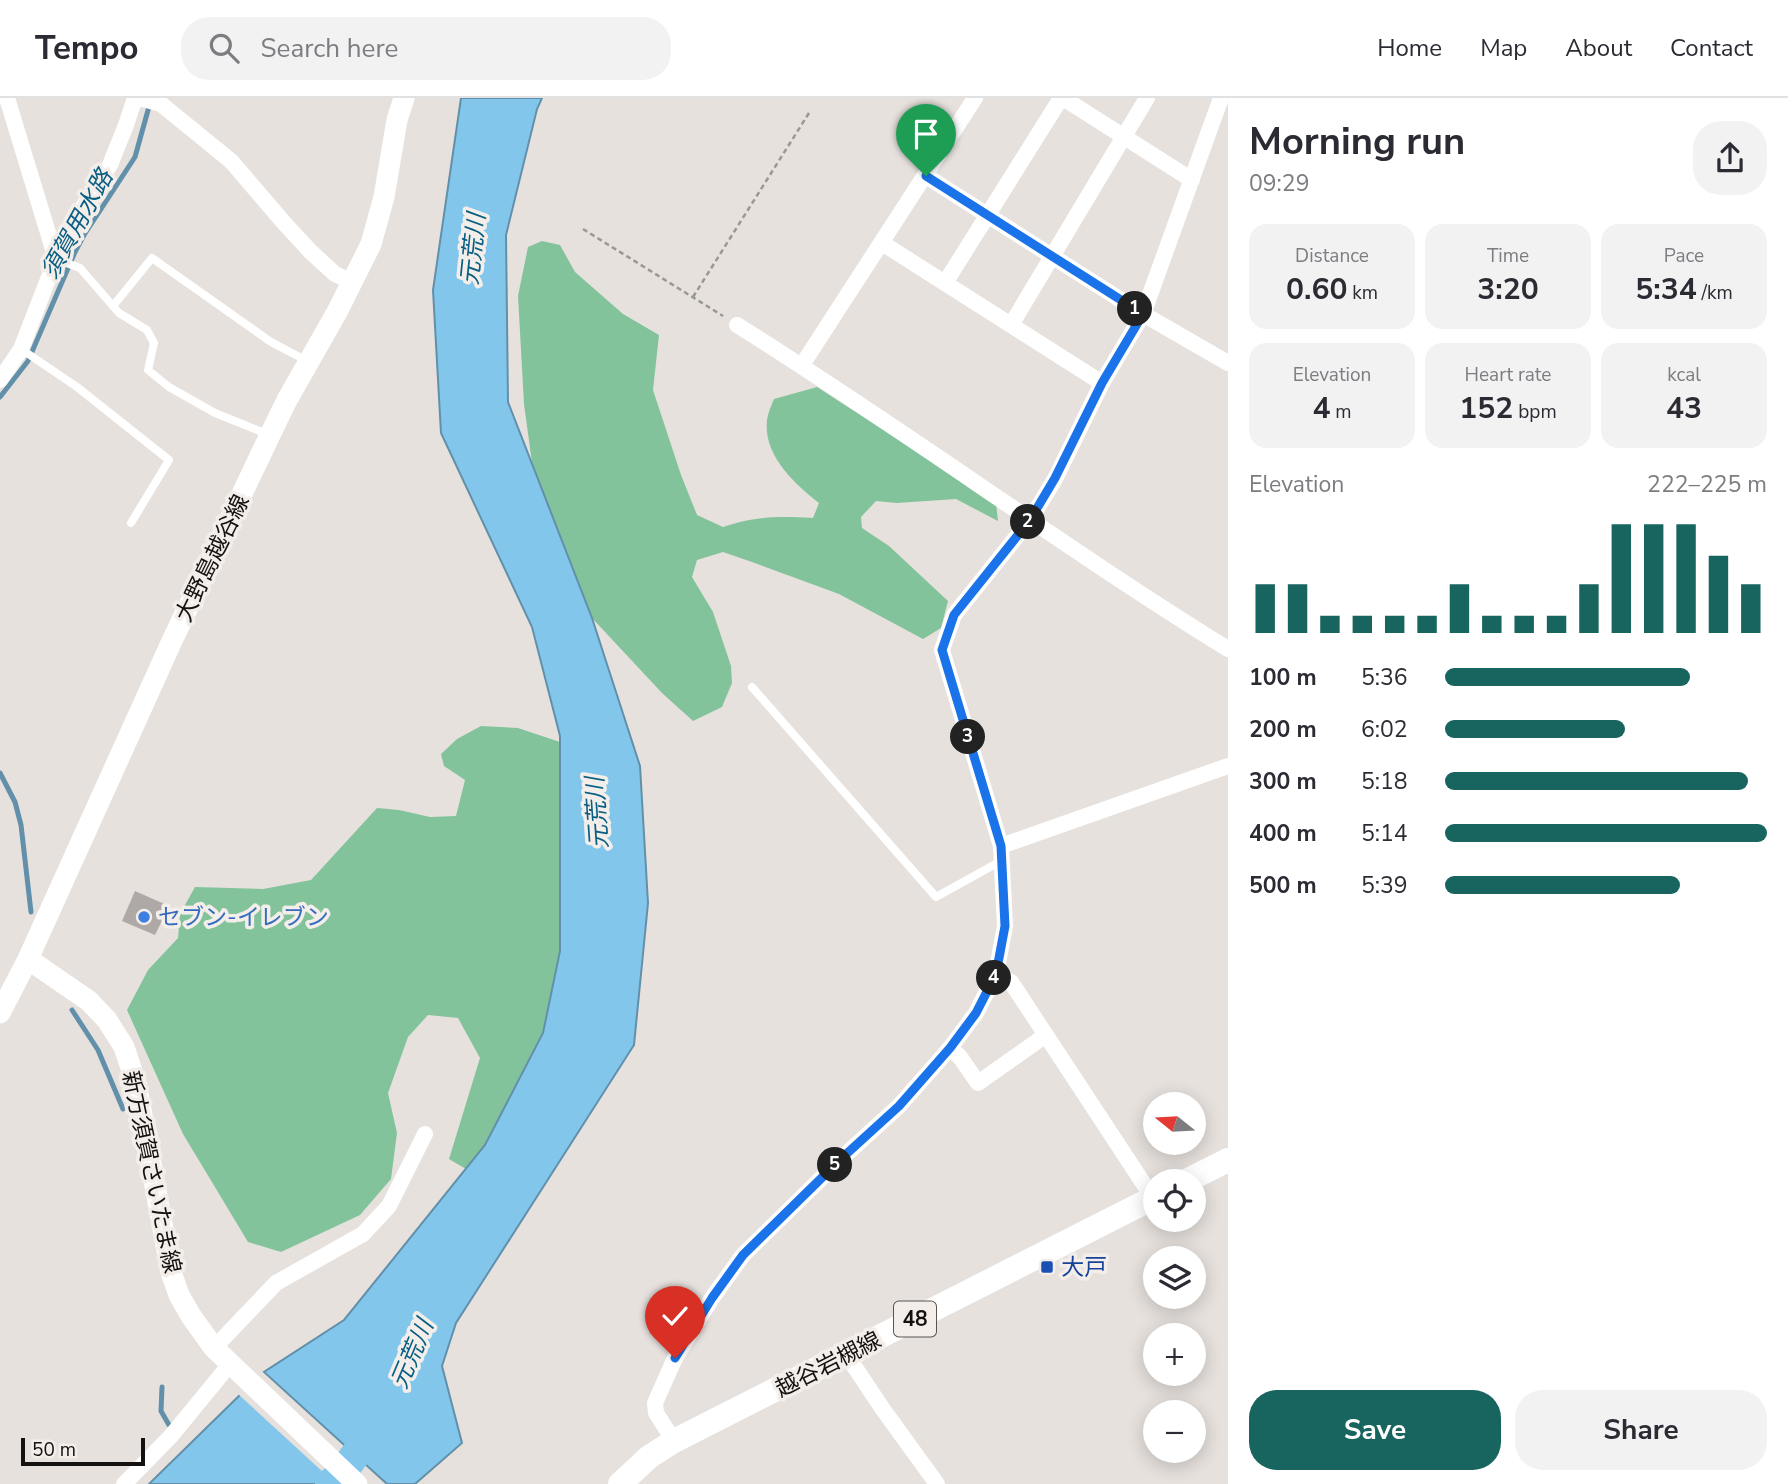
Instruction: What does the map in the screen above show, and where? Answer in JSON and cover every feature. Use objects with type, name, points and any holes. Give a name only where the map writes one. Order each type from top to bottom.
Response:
[{"type":"main road","name":"大野島越谷線","points":[[3,1000],[28,958],[171,643],[287,400],[371,244],[384,197],[397,120],[404,98]]},
{"type":"main road","name":"新方須賀さいたま線","points":[[28,958],[89,1001],[107,1020],[124,1047],[136,1083],[171,1272],[191,1316],[214,1348],[357,1484]]},
{"type":"main road","points":[[1206,1171],[1228,1160]]},
{"type":"main road","name":"越谷岩槻線","points":[[620,1484],[649,1457],[674,1441],[1143,1204]]},
{"type":"street","points":[[7,98],[60,261]]},
{"type":"street","points":[[0,380],[24,351],[71,226],[110,165],[135,98]]},
{"type":"street","points":[[140,98],[161,104],[231,161],[311,252],[335,274],[352,282]]},
{"type":"street","points":[[802,365],[975,98]]},
{"type":"street","points":[[945,283],[1062,98],[1192,180]]},
{"type":"street","points":[[1011,325],[1147,98]]},
{"type":"street","points":[[674,1441],[656,1413],[655,1403],[675,1358],[712,1298],[743,1255],[899,1106],[950,1048],[976,1013],[996,974],[1005,926],[1001,854],[942,650],[954,615],[1030,520],[1055,478],[1102,383],[1143,314],[1221,98]]},
{"type":"street","points":[[926,176],[1143,314],[1228,363]]},
{"type":"street","points":[[882,243],[1102,383]]},
{"type":"street","points":[[737,325],[802,365],[1149,600],[1228,649]]},
{"type":"street","points":[[1001,854],[1228,766]]},
{"type":"street","points":[[996,974],[1011,982],[1143,1181]]},
{"type":"street","points":[[950,1048],[960,1057],[978,1083],[1046,1035]]},
{"type":"street","points":[[214,1348],[276,1283],[363,1234],[389,1206],[425,1134]]},
{"type":"street","points":[[846,1354],[937,1484]]},
{"type":"street","points":[[124,1484],[234,1368]]},
{"type":"lane","points":[[113,306],[152,257],[271,342],[309,362]]},
{"type":"lane","points":[[60,261],[80,268],[119,313],[147,330],[154,343],[148,370],[169,387],[215,413],[270,435]]},
{"type":"lane","points":[[24,351],[77,387],[169,460],[131,523]]},
{"type":"lane","points":[[752,687],[936,897],[1001,854]]},
{"type":"path","points":[[693,297],[809,113]]},
{"type":"path","points":[[583,229],[737,325]]},
{"type":"green space","points":[[542,241],[560,245],[575,272],[623,314],[659,335],[653,390],[697,515],[723,527],[767,518],[813,518],[819,503],[800,487],[775,456],[767,433],[767,420],[774,399],[817,387],[996,503],[998,521],[956,499],[897,503],[876,501],[861,517],[862,528],[889,546],[948,601],[941,628],[923,639],[839,594],[723,552],[697,560],[692,577],[713,612],[731,666],[732,683],[722,707],[693,721],[662,693],[592,618],[532,463],[524,404],[518,296],[528,247]]},
{"type":"green space","points":[[481,726],[518,728],[560,742],[560,951],[543,1033],[485,1145],[466,1169],[449,1159],[480,1058],[458,1018],[428,1015],[408,1037],[388,1093],[397,1133],[391,1179],[360,1215],[281,1252],[248,1242],[183,1134],[127,1010],[148,970],[178,938],[180,914],[195,887],[263,889],[311,880],[377,808],[430,817],[456,816],[465,780],[444,766],[441,754],[457,739]]},
{"type":"water","points":[[461,98],[542,98],[506,235],[508,402],[592,618],[640,766],[648,903],[634,1045],[456,1323],[442,1366],[462,1443],[415,1484],[387,1484],[264,1372],[344,1320],[485,1145],[543,1033],[560,951],[560,736],[532,627],[441,433],[433,290]]},
{"type":"water","points":[[243,1392],[344,1484],[149,1484]]},
{"type":"pier","points":[[242,1389],[348,1484],[336,1484],[237,1393]]},
{"type":"building","points":[[135,891],[169,906],[155,935],[122,921]]},
{"type":"waterway","name":"須賀用水路","points":[[0,397],[28,361],[75,252],[135,157],[150,103]]},
{"type":"waterway","name":"須賀用水路","points":[[0,773],[15,802],[21,825],[31,912]]},
{"type":"waterway","name":"須賀用水路","points":[[72,1010],[98,1050],[123,1109]]},
{"type":"waterway","name":"須賀用水路","points":[[162,1387],[161,1411],[169,1425]]},
{"type":"waterway","name":"元荒川","points":[[330,1484],[340,1475],[380,1422]]},
{"type":"place","name":"セブン-イレブン","points":[[144,917]]},
{"type":"place","name":"大戸","points":[[1047,1267]]},
{"type":"route","points":[[675,1358],[712,1298],[743,1255],[899,1106],[950,1048],[976,1013],[996,974],[1005,926],[1001,846],[942,650],[954,615],[1030,520],[1055,478],[1102,383],[1143,314],[926,176]]}]
